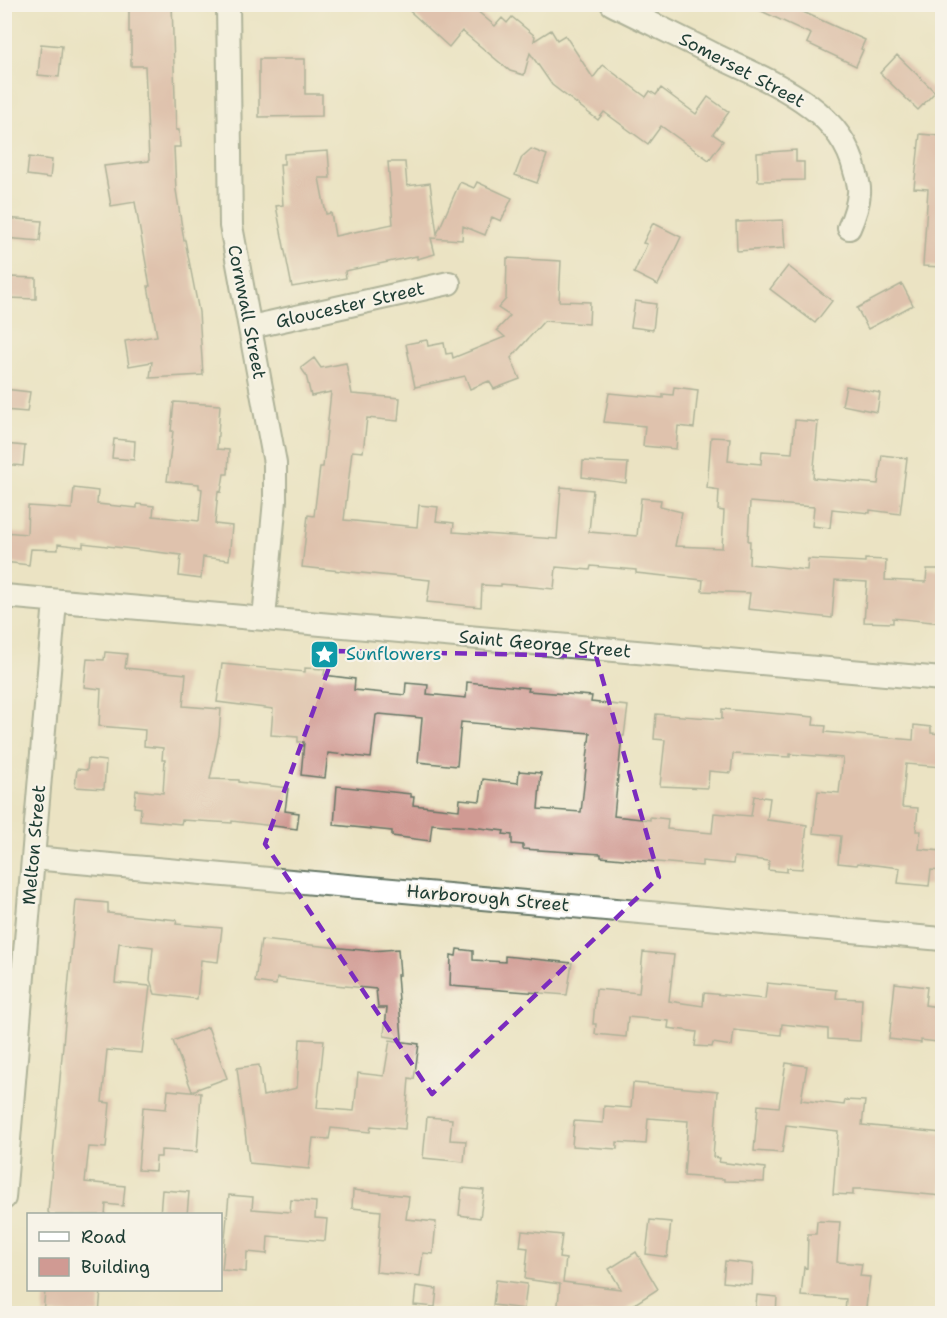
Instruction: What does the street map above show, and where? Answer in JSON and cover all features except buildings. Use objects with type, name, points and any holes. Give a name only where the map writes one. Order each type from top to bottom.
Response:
[{"type":"street","name":"Cornwall Street","points":[[228,4],[231,226],[275,463],[275,500],[264,618]]},
{"type":"street","name":"Somerset Street","points":[[612,4],[771,82],[802,99],[818,111],[845,145],[853,162],[860,190],[857,209],[849,228]]},
{"type":"street","name":"Gloucester Street","points":[[251,327],[449,283]]},
{"type":"street","name":"Saint George Street","points":[[4,596],[942,679]]},
{"type":"street","name":"Melton Street","points":[[4,1198],[55,601]]},
{"type":"street","name":"Harborough Street","points":[[33,858],[942,939]]},
{"type":"highlighted area","points":[[335,651],[596,656],[659,877],[432,1094],[265,844]]},
{"type":"place","name":"Sunflowers","points":[[325,654]]}]
